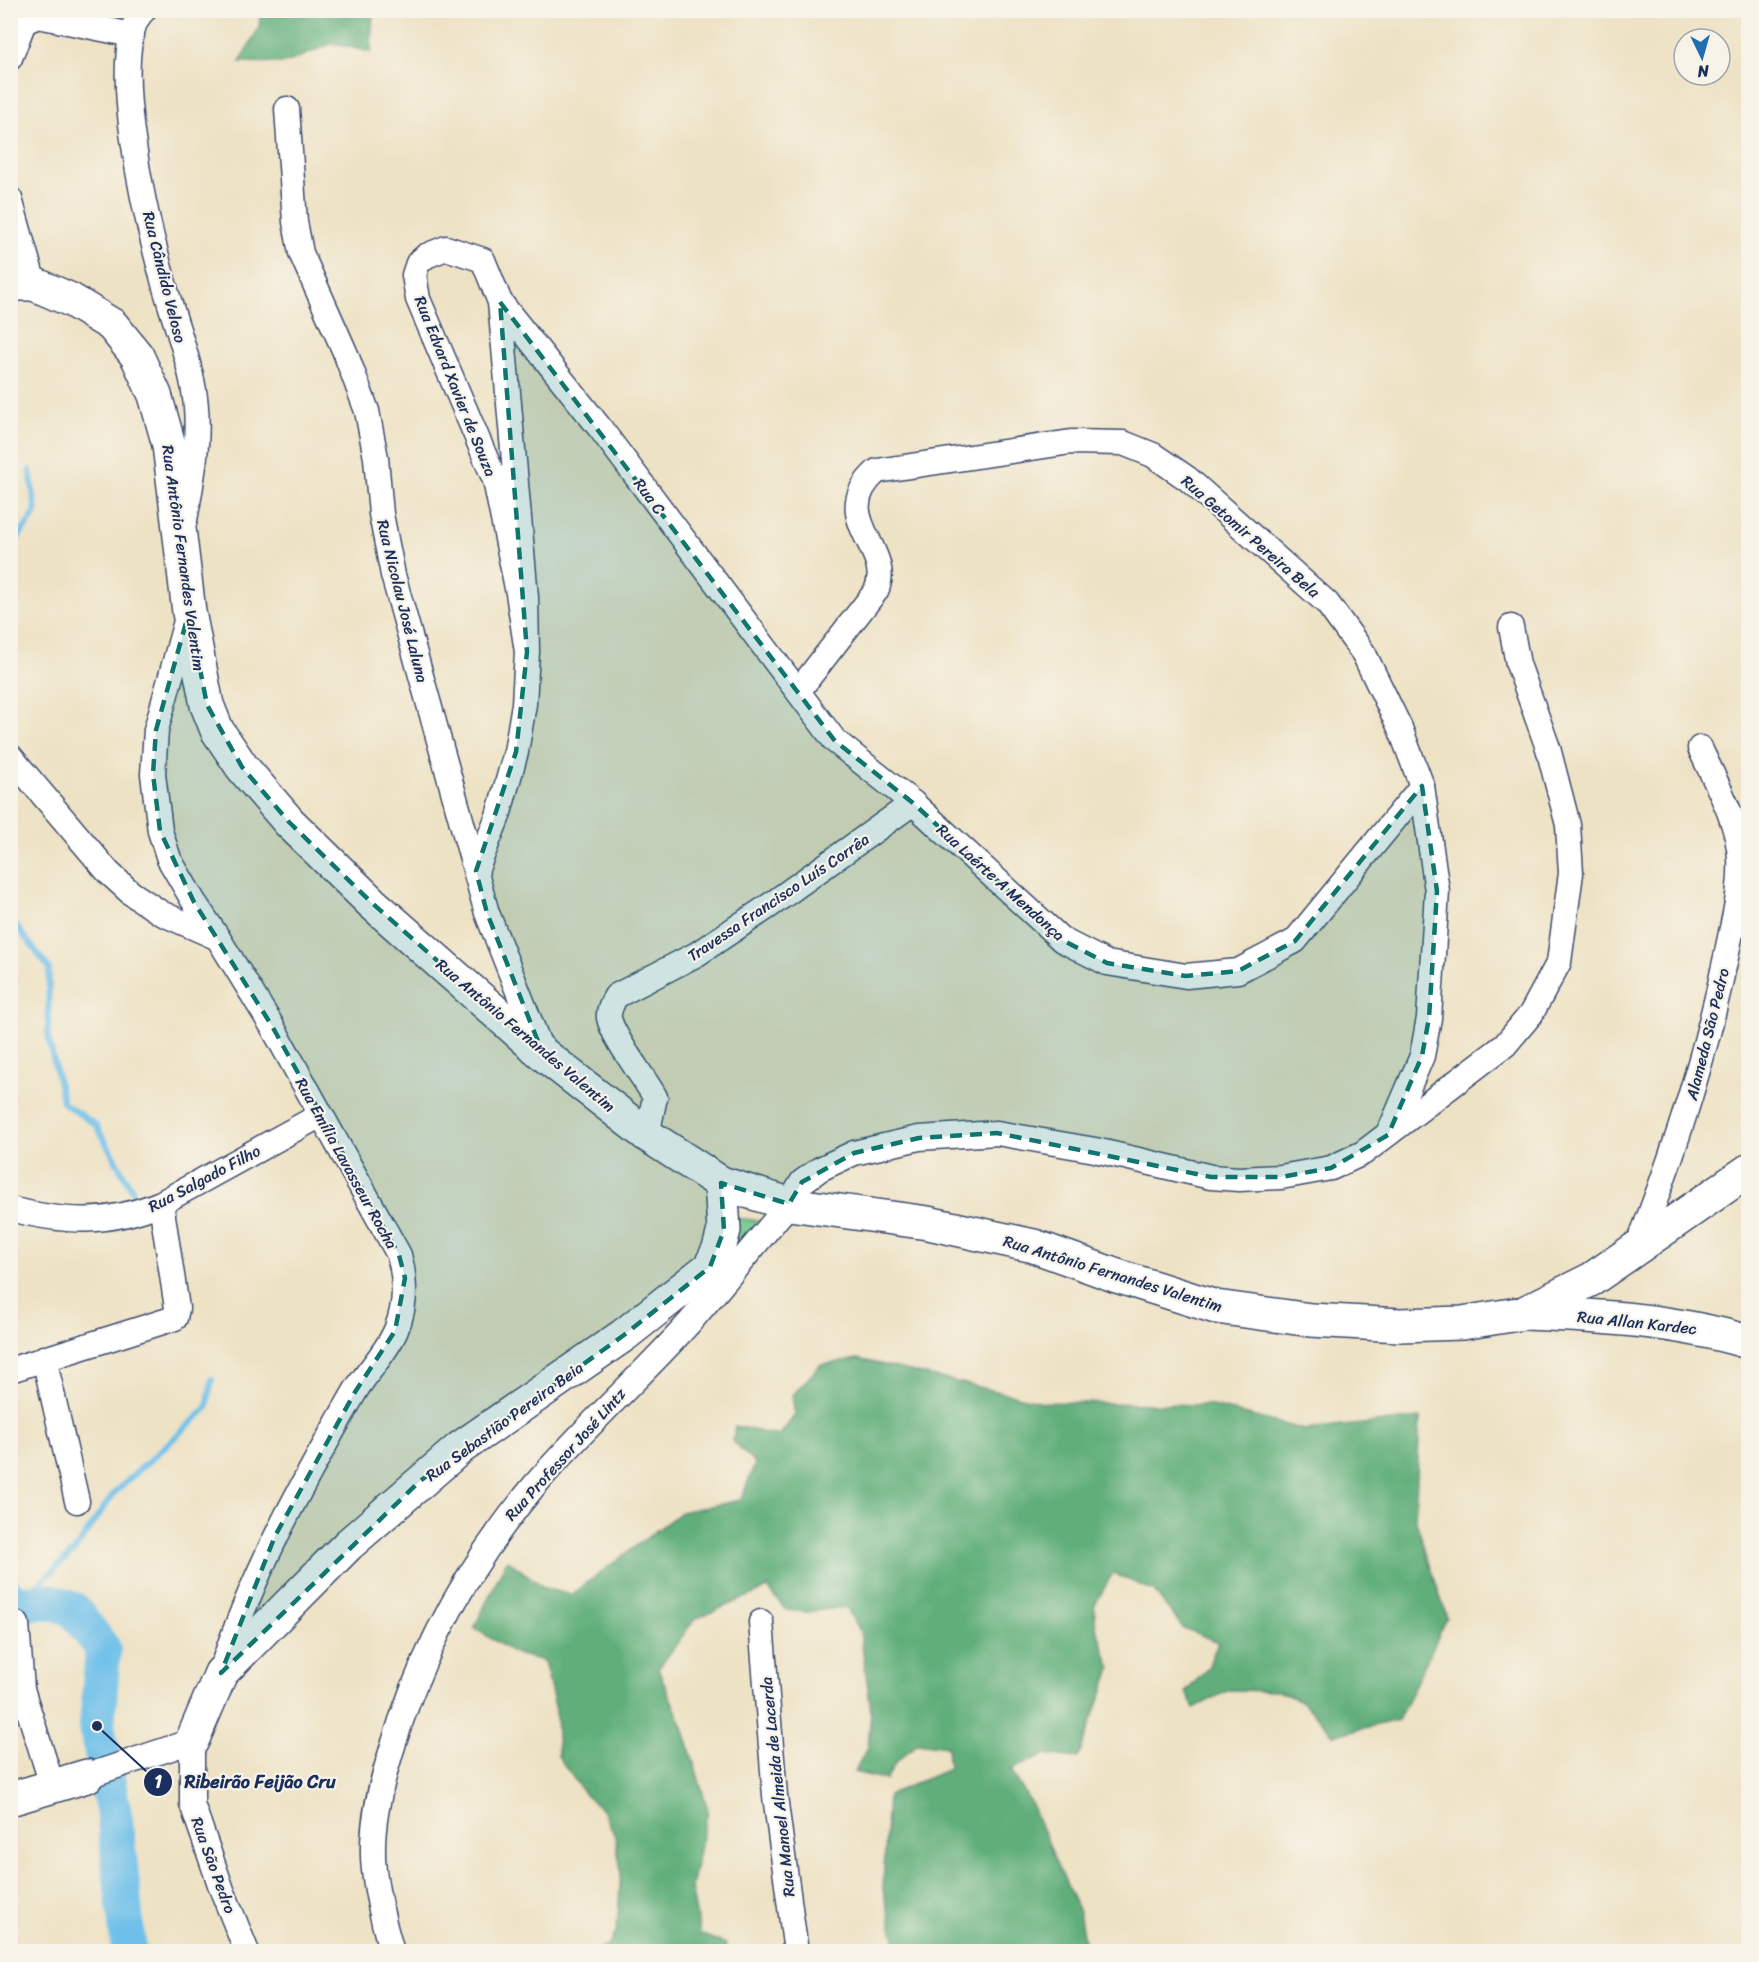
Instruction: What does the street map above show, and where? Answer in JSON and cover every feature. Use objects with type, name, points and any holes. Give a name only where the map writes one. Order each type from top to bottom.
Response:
[{"type":"street","name":"Rua Cândido Veloso","points":[[144,10],[139,15],[132,35],[126,68],[128,108],[161,274],[194,386],[196,464],[180,546]]},
{"type":"street","points":[[10,58],[24,22],[38,16],[132,35]]},
{"type":"street","name":"Rua Nicolau José Laluna","points":[[286,109],[295,222],[301,253],[345,351],[367,411],[376,458],[381,514],[393,575],[487,913],[543,1054]]},
{"type":"street","points":[[10,199],[22,284]]},
{"type":"street","name":"Rua Edvard Xavier de Souza","points":[[476,871],[498,816],[516,752],[524,704],[527,652],[524,564],[500,302],[483,260],[446,248],[426,256],[418,263],[414,275],[418,299],[495,480],[516,582],[527,652]]},
{"type":"street","name":"Rua Antônio Fernandes Valentim","points":[[22,284],[71,300],[112,325],[137,356],[155,395],[169,445],[189,612],[207,705],[217,730],[242,767],[289,822],[372,903],[543,1054],[647,1135],[720,1183],[789,1204],[928,1222],[1034,1246],[1117,1276],[1216,1306],[1311,1320],[1400,1325],[1462,1323],[1524,1313],[1592,1279],[1749,1171]]},
{"type":"street","name":"Rua C","points":[[500,302],[600,428],[799,690]]},
{"type":"street","name":"Rua Getomir Pereira Bela","points":[[799,690],[876,591],[881,580],[879,569],[860,521],[857,498],[863,483],[877,471],[1071,442],[1123,443],[1153,455],[1188,479],[1327,603],[1364,654],[1400,728],[1422,786],[1437,891],[1429,1018],[1422,1056],[1388,1135]]},
{"type":"street","name":"Rua Emília Lavasseur Rocha","points":[[189,612],[164,693],[156,730],[153,774],[160,831],[169,860],[272,1026],[399,1255],[405,1278],[402,1309],[395,1332],[355,1392],[275,1536],[244,1606],[221,1673],[192,1741]]},
{"type":"street","name":"Rua Professor José Lintz","points":[[392,1952],[386,1933],[372,1855],[379,1791],[405,1703],[448,1611],[502,1525],[596,1416],[689,1323],[789,1204],[801,1182],[820,1169],[854,1153],[919,1138],[998,1133],[1095,1150],[1211,1176],[1239,1179],[1281,1177],[1331,1168],[1363,1154],[1505,1045],[1531,1014],[1559,962],[1571,873],[1568,825],[1548,748],[1518,664],[1511,627]]},
{"type":"street","name":"Rua Laérte A Mendonça","points":[[799,690],[836,741],[913,803],[1062,940],[1107,963],[1186,976],[1238,971],[1295,941],[1422,786]]},
{"type":"street","name":"Alameda São Pedro","points":[[1637,1248],[1672,1159],[1693,1094],[1715,1011],[1739,891],[1740,856],[1730,814],[1700,748]]},
{"type":"street","points":[[10,756],[108,872],[131,893],[161,913],[218,938]]},
{"type":"street","name":"Travessa Francisco Luís Corrêa","points":[[647,1135],[655,1097],[613,1030],[609,1017],[611,1004],[616,996],[697,954],[913,803]]},
{"type":"street","name":"Rua Salgado Filho","points":[[10,1209],[52,1220],[105,1219],[140,1212],[161,1203],[320,1116]]},
{"type":"street","name":"Rua Sebastião Pereira Beia","points":[[221,1673],[348,1545],[420,1481],[460,1448],[624,1335],[710,1267],[719,1249],[724,1230],[720,1183]]},
{"type":"street","points":[[10,1370],[175,1318],[177,1308],[161,1203]]},
{"type":"street","name":"Rua Allan Kardec","points":[[1524,1313],[1615,1317],[1682,1324],[1744,1334]]},
{"type":"street","points":[[44,1358],[77,1501]]},
{"type":"street","name":"Rua Manoel Almeida de Lacerda","points":[[760,1623],[775,1796],[796,1952]]},
{"type":"street","points":[[17,1624],[22,1689],[53,1788]]},
{"type":"street","points":[[10,1799],[53,1788],[192,1741]]},
{"type":"street","name":"Rua São Pedro","points":[[192,1741],[192,1804],[222,1890],[248,1952]]},
{"type":"highlighted area","points":[[500,302],[835,741],[913,803],[1062,940],[1107,963],[1186,976],[1238,971],[1295,941],[1422,786],[1437,891],[1429,1018],[1422,1056],[1388,1135],[1331,1168],[1281,1177],[1211,1177],[997,1133],[919,1138],[854,1153],[802,1182],[789,1204],[721,1183],[724,1230],[710,1267],[624,1335],[420,1481],[221,1673],[275,1536],[355,1392],[395,1331],[405,1278],[399,1255],[272,1026],[194,902],[160,831],[153,774],[156,730],[189,612],[207,705],[242,767],[289,822],[372,903],[543,1054],[487,913],[476,871],[516,752],[527,652]]},
{"type":"green space","points":[[261,11],[373,11],[371,52],[333,43],[286,63],[240,62],[259,27]]},
{"type":"green space","points":[[729,1218],[766,1221],[738,1255]]},
{"type":"green space","points":[[858,1359],[1043,1402],[1209,1405],[1305,1430],[1420,1418],[1415,1518],[1447,1618],[1398,1720],[1334,1735],[1303,1702],[1278,1691],[1229,1690],[1194,1708],[1186,1692],[1208,1668],[1218,1642],[1183,1628],[1154,1591],[1113,1573],[1094,1606],[1096,1627],[1111,1669],[1078,1758],[1045,1754],[1011,1770],[1030,1802],[1079,1912],[1086,1951],[898,1951],[883,1890],[888,1795],[949,1769],[947,1747],[918,1743],[896,1762],[886,1780],[854,1772],[868,1747],[871,1710],[860,1631],[846,1607],[806,1612],[786,1610],[768,1588],[695,1619],[658,1669],[683,1727],[708,1810],[691,1887],[700,1934],[726,1944],[724,1951],[595,1951],[608,1946],[617,1930],[621,1871],[615,1836],[601,1808],[586,1796],[558,1756],[556,1710],[544,1661],[516,1654],[474,1628],[507,1560],[545,1588],[571,1595],[681,1512],[741,1500],[755,1464],[733,1441],[735,1426],[779,1436],[795,1415],[792,1396],[820,1365]]},
{"type":"waterway","points":[[10,549],[36,512],[30,470]]},
{"type":"waterway","points":[[10,918],[49,968],[48,1035],[63,1103],[96,1125],[135,1195]]},
{"type":"waterway","points":[[17,1604],[75,1550],[114,1493],[207,1408],[212,1379]]},
{"type":"waterway","points":[[10,1597],[17,1604],[51,1601],[74,1610],[103,1649],[97,1726],[115,1820],[129,1952]]},
{"type":"place","name":"Ribeirão Feijão Cru","points":[[97,1726]]}]
